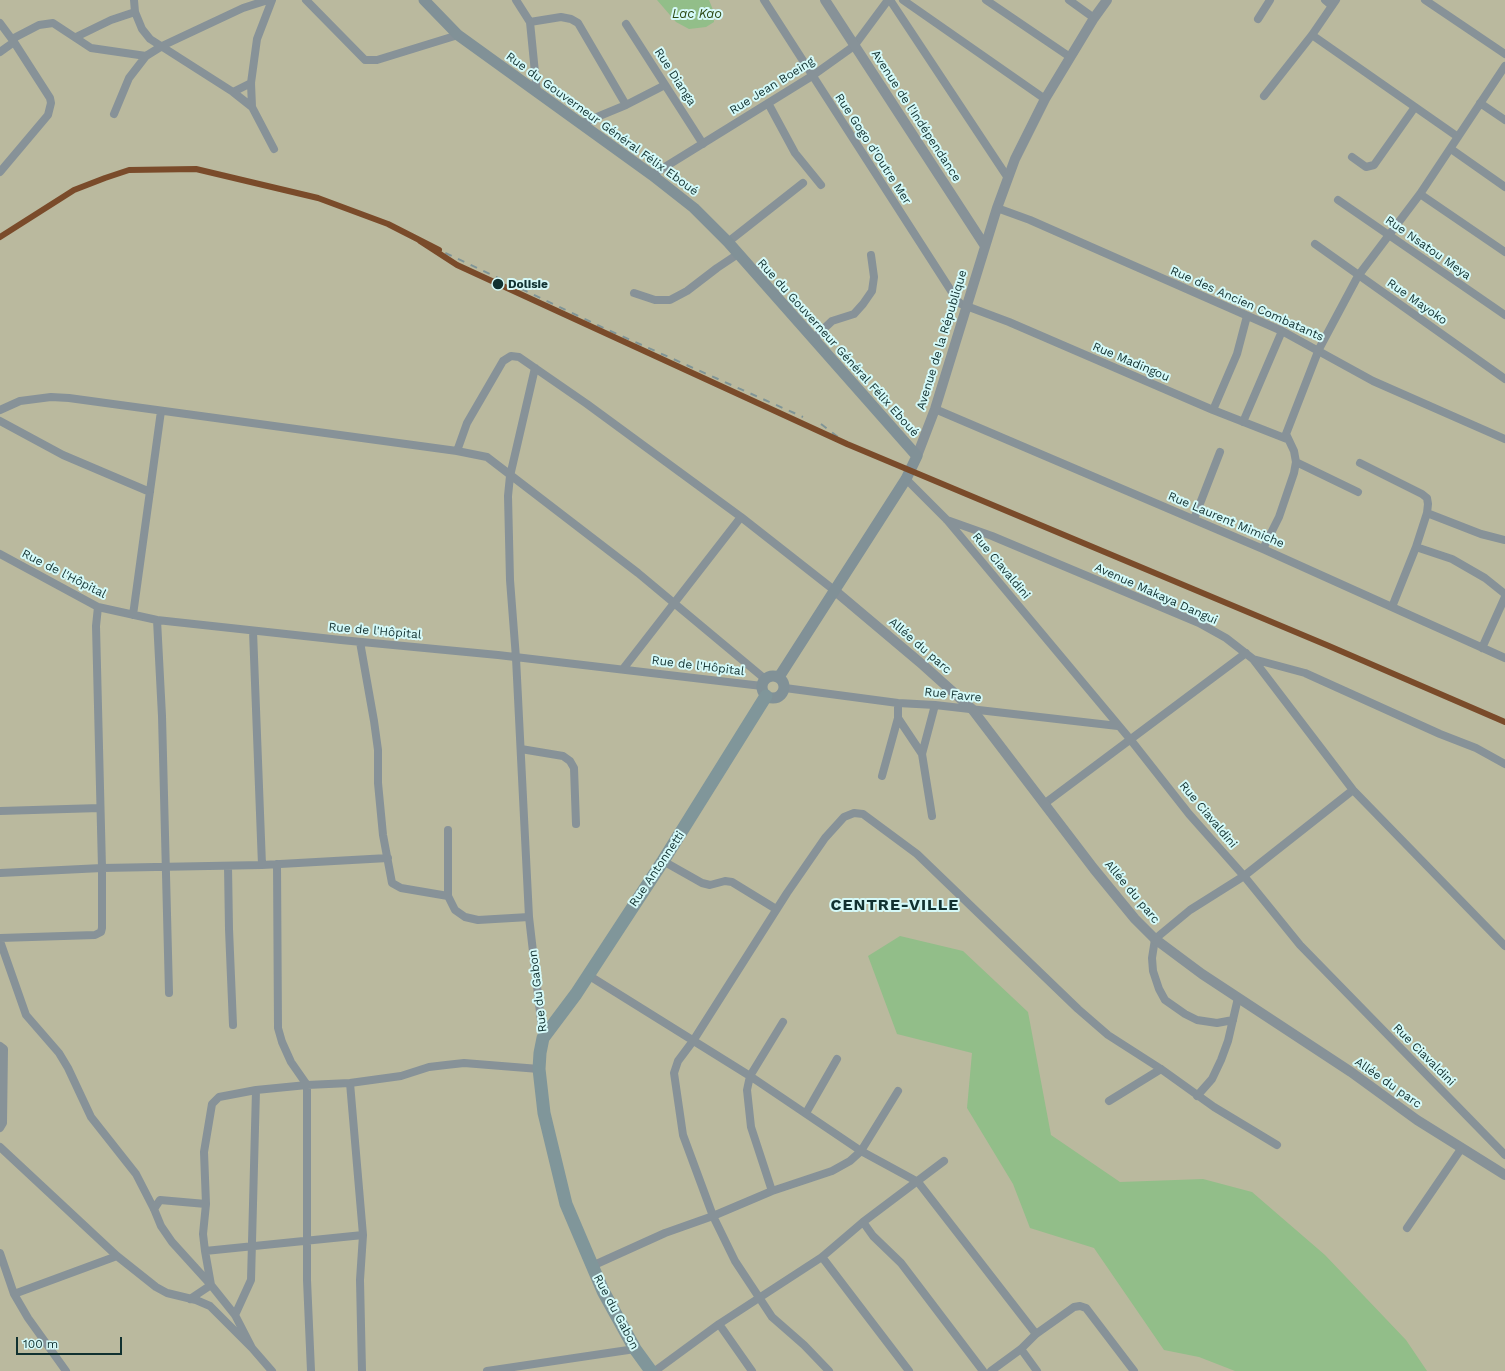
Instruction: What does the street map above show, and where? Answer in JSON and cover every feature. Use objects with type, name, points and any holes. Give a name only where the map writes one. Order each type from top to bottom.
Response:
[{"type":"highway","name":"Rue Antonnetti","points":[[543,1038],[588,975],[663,861],[764,687]]},
{"type":"highway","name":"Rue du Gabon","points":[[543,1038],[539,1069],[544,1113],[566,1204],[603,1291],[635,1349],[651,1371]]},
{"type":"main road","name":"Rue du Gouverneur Général Félix Eboué","points":[[424,0],[458,35],[652,175],[694,208],[728,242],[917,456]]},
{"type":"main road","name":"Avenue de la République","points":[[779,677],[906,479],[917,456]]},
{"type":"main road","points":[[772,676],[779,677],[784,683],[785,688],[780,696],[770,698],[764,687],[772,676]]},
{"type":"street","points":[[134,0],[135,12],[142,29],[150,39],[233,92],[252,106]]},
{"type":"street","points":[[114,114],[129,78],[146,56],[162,46],[243,8],[251,2],[268,0]]},
{"type":"street","points":[[272,0],[257,39],[251,83],[252,106],[274,149]]},
{"type":"street","points":[[306,0],[365,60],[377,60],[458,35]]},
{"type":"street","points":[[516,0],[530,22],[537,93]]},
{"type":"street","name":"Rue Gogo d'Outre Mer","points":[[764,0],[957,300],[966,307]]},
{"type":"street","name":"Avenue de l'Indépendance","points":[[825,0],[985,246]]},
{"type":"street","points":[[889,0],[1008,178]]},
{"type":"street","name":"Rue Jean Boeing","points":[[652,175],[812,76],[854,46],[889,0]]},
{"type":"street","points":[[903,0],[1045,99]]},
{"type":"street","points":[[986,0],[1070,57]]},
{"type":"street","points":[[1069,0],[1094,18]]},
{"type":"street","name":"Avenue de la République","points":[[917,456],[935,409],[997,208],[1015,158],[1045,99],[1094,18],[1107,0]]},
{"type":"street","points":[[1258,19],[1270,0]]},
{"type":"street","points":[[1264,96],[1312,35],[1334,3],[1325,0]]},
{"type":"street","points":[[1425,0],[1505,54]]},
{"type":"street","points":[[76,37],[111,20],[135,12]]},
{"type":"street","points":[[530,22],[561,17],[571,19],[578,23],[596,50],[626,105]]},
{"type":"street","points":[[0,23],[50,98],[51,103],[48,115],[0,172]]},
{"type":"street","points":[[0,52],[13,41],[39,25],[53,23],[76,37],[90,48],[146,56]]},
{"type":"street","name":"Rue Dianga","points":[[626,24],[703,144]]},
{"type":"street","points":[[1312,35],[1458,137]]},
{"type":"street","points":[[1263,549],[1278,517],[1294,473],[1296,462],[1294,451],[1287,439],[1288,426],[1319,350],[1358,276],[1420,194],[1505,66]]},
{"type":"street","points":[[233,92],[251,83]]},
{"type":"street","points":[[580,124],[626,105],[665,85]]},
{"type":"street","points":[[768,103],[795,153],[821,185]]},
{"type":"street","points":[[1480,103],[1505,120]]},
{"type":"street","points":[[1352,157],[1366,167],[1374,166],[1415,107]]},
{"type":"street","points":[[1451,149],[1505,187]]},
{"type":"street","points":[[728,242],[803,183]]},
{"type":"street","points":[[1420,194],[1505,252]]},
{"type":"street","name":"Rue Nsatou Meya","points":[[1338,200],[1505,315]]},
{"type":"street","name":"Rue des Ancien Combatants","points":[[997,208],[1030,220],[1282,331],[1373,381],[1505,439]]},
{"type":"street","name":"Rue Mayoko","points":[[1315,244],[1505,379]]},
{"type":"street","points":[[634,293],[655,300],[670,300],[687,291],[738,254]]},
{"type":"street","points":[[814,338],[832,321],[854,314],[872,291],[874,277],[871,255]]},
{"type":"street","name":"Rue Madingou","points":[[966,307],[1010,322],[1214,410],[1287,439]]},
{"type":"street","points":[[1214,410],[1237,354],[1247,316]]},
{"type":"street","points":[[1243,422],[1282,331]]},
{"type":"street","points":[[457,450],[467,423],[503,361],[510,356],[519,357],[741,516],[834,590]]},
{"type":"street","name":"Rue du Gabon","points":[[535,368],[510,476],[508,496],[510,580],[516,658],[529,917],[543,1038]]},
{"type":"street","points":[[0,410],[20,402],[51,397],[91,401],[457,450],[487,457],[638,573],[675,604],[764,687]]},
{"type":"street","name":"Rue Laurent Mimiche","points":[[935,409],[1263,549],[1505,658]]},
{"type":"street","points":[[133,615],[162,411]]},
{"type":"street","points":[[0,421],[63,454],[150,492]]},
{"type":"street","points":[[1194,519],[1220,452]]},
{"type":"street","points":[[1296,462],[1358,492]]},
{"type":"street","points":[[1360,463],[1422,494],[1427,498],[1427,513],[1416,547],[1392,607]]},
{"type":"street","name":"Rue Ciavaldini","points":[[906,479],[947,520],[1130,739],[1189,814],[1244,876],[1309,955],[1505,1155]]},
{"type":"street","points":[[1427,513],[1481,534],[1505,540]]},
{"type":"street","points":[[623,669],[675,604],[741,516]]},
{"type":"street","name":"Avenue Makaya Dangui","points":[[947,520],[992,536],[1200,623],[1226,638],[1253,659],[1305,673],[1440,734],[1476,748],[1505,764]]},
{"type":"street","points":[[1416,547],[1452,559],[1485,578],[1505,594]]},
{"type":"street","name":"Rue de l'Hôpital","points":[[0,554],[98,607],[157,620],[623,669],[764,687]]},
{"type":"street","name":"Allée du parc","points":[[834,590],[923,665],[972,709],[1044,804],[1135,919],[1155,939],[1238,998],[1351,1072],[1461,1149],[1505,1175]]},
{"type":"street","points":[[1482,648],[1505,597]]},
{"type":"street","points":[[0,938],[95,935],[101,932],[102,868],[96,626],[98,607]]},
{"type":"street","points":[[157,620],[167,868],[169,993]]},
{"type":"street","points":[[253,631],[262,865]]},
{"type":"street","points":[[360,642],[378,750],[378,783],[383,835],[392,883],[395,886],[448,896]]},
{"type":"street","points":[[1044,804],[1246,653]]},
{"type":"street","points":[[1253,659],[1353,790],[1505,946]]},
{"type":"street","name":"Rue Favre","points":[[785,688],[898,703],[935,705],[1118,726]]},
{"type":"street","points":[[882,776],[898,718],[898,703]]},
{"type":"street","points":[[932,816],[922,754],[935,705]]},
{"type":"street","points":[[898,718],[922,754]]},
{"type":"street","points":[[521,749],[563,756],[570,761],[574,768],[576,824]]},
{"type":"street","points":[[1233,1020],[1217,1023],[1197,1020],[1185,1014],[1166,1000],[1159,989],[1153,971],[1152,958],[1155,939],[1190,910],[1244,876],[1353,790]]},
{"type":"street","points":[[0,810],[100,808]]},
{"type":"street","points":[[829,1371],[804,1345],[780,1325],[760,1299],[736,1261],[713,1216],[683,1135],[677,1104],[674,1073],[678,1061],[693,1041],[776,909],[825,838],[844,817],[854,813],[863,814],[917,854],[1078,1009],[1108,1035],[1161,1069],[1198,1096],[1277,1145]]},
{"type":"street","points":[[448,830],[448,896],[455,910],[465,917],[478,920],[529,917]]},
{"type":"street","points":[[0,873],[102,868],[167,868],[262,865],[388,858]]},
{"type":"street","points":[[663,861],[702,883],[710,885],[725,881],[732,882],[776,909]]},
{"type":"street","points":[[277,864],[278,1028],[282,1042],[291,1062],[307,1085],[308,1311],[311,1371]]},
{"type":"street","points":[[228,866],[233,1025]]},
{"type":"street","points":[[0,941],[3,956],[26,1015],[59,1053],[78,1086],[91,1117],[136,1174],[161,1226],[172,1242],[211,1285],[234,1315],[252,1348]]},
{"type":"street","points":[[588,975],[750,1076],[861,1151],[918,1182],[1036,1334]]},
{"type":"street","points":[[1198,1096],[1212,1079],[1228,1041],[1238,998]]},
{"type":"street","points":[[772,1191],[751,1127],[748,1090],[750,1076],[783,1022]]},
{"type":"street","points":[[0,1046],[3,1046],[4,1057],[3,1122],[0,1128]]},
{"type":"street","points":[[806,1113],[837,1059]]},
{"type":"street","points":[[211,1285],[203,1234],[206,1204],[204,1152],[212,1104],[219,1097],[256,1090],[350,1083],[401,1076],[429,1067],[458,1064],[539,1069]]},
{"type":"street","points":[[1109,1102],[1161,1069]]},
{"type":"street","points":[[350,1083],[362,1235],[360,1280],[362,1371]]},
{"type":"street","points":[[234,1315],[251,1280],[256,1090]]},
{"type":"street","points":[[592,1266],[665,1233],[713,1216],[772,1191],[832,1171],[850,1161],[861,1151],[898,1091]]},
{"type":"street","points":[[0,1147],[117,1256],[156,1287],[178,1297],[204,1302],[210,1306],[252,1348],[272,1371]]},
{"type":"street","points":[[1407,1228],[1461,1149]]},
{"type":"street","points":[[655,1371],[719,1324],[760,1299],[822,1257],[863,1222],[944,1161]]},
{"type":"street","points":[[154,1209],[160,1200],[206,1204]]},
{"type":"street","points":[[863,1222],[873,1236],[901,1263],[983,1371]]},
{"type":"street","points":[[205,1251],[308,1242],[362,1235]]},
{"type":"street","points":[[0,1253],[14,1294],[28,1318],[66,1371]]},
{"type":"street","points":[[14,1294],[117,1256]]},
{"type":"street","points":[[822,1257],[909,1371]]},
{"type":"street","points":[[190,1299],[211,1285]]},
{"type":"street","points":[[991,1371],[1021,1349],[1036,1334],[1074,1307],[1086,1308],[1134,1371]]},
{"type":"street","points":[[719,1324],[752,1371]]},
{"type":"street","points":[[487,1371],[635,1349]]},
{"type":"street","points":[[1021,1349],[1037,1371]]},
{"type":"shaded area","points":[[0,0],[1505,0],[1505,1371],[0,1371]]},
{"type":"water","name":"Lac Kao","points":[[657,0],[709,0],[713,10],[714,22],[706,27],[689,29],[676,22]]},
{"type":"water","points":[[900,936],[963,951],[1028,1012],[1051,1135],[1120,1182],[1203,1179],[1252,1192],[1325,1255],[1406,1340],[1427,1371],[1235,1371],[1199,1357],[1164,1350],[1094,1248],[1030,1228],[1013,1184],[967,1108],[972,1053],[897,1034],[868,956]]},
{"type":"railway","points":[[420,241],[606,329],[803,417]]},
{"type":"railway","points":[[821,424],[847,444]]},
{"type":"transit line","points":[[0,237],[74,190],[105,178],[129,170],[196,169],[318,198],[388,224],[439,250]]},
{"type":"transit line","points":[[420,241],[457,265],[847,444],[1329,646],[1505,722]]},
{"type":"place","name":"Dolisie","points":[[498,284]]},
{"type":"district","name":"CENTRE-VILLE","points":[[895,905]]}]
